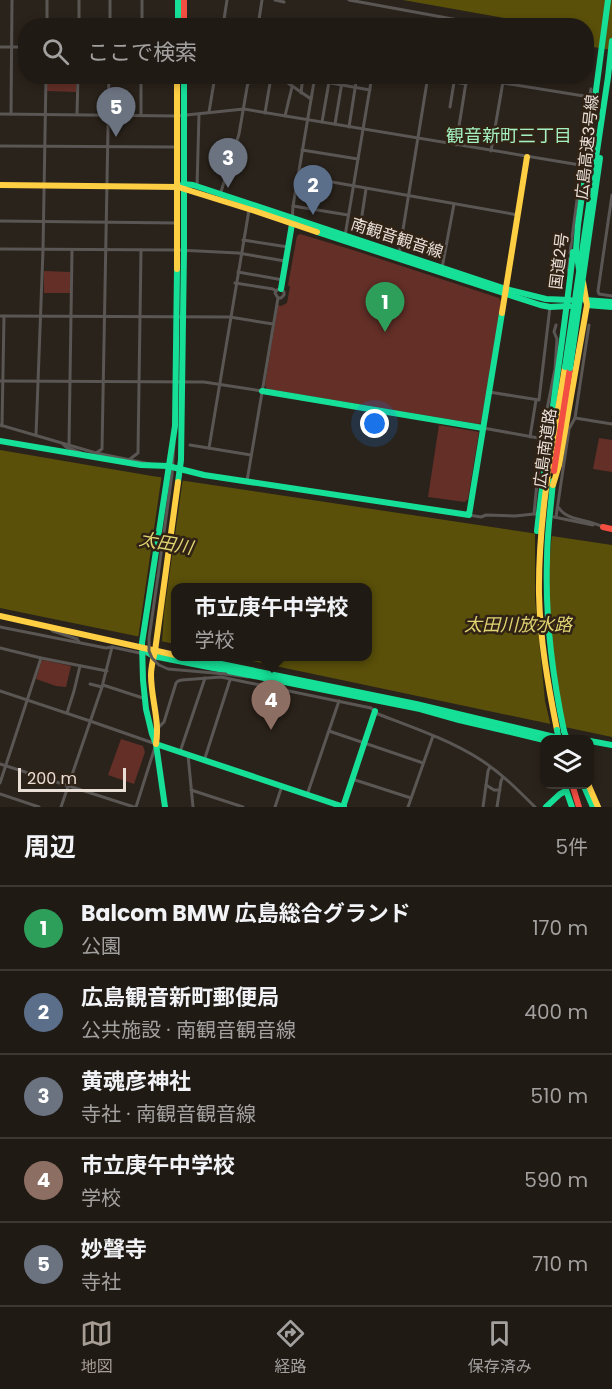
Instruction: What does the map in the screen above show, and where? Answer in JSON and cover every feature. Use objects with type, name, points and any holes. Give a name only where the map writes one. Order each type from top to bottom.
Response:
[{"type":"main road","points":[[177,18],[178,0]]},
{"type":"main road","points":[[184,0],[184,18]]},
{"type":"main road","name":"国道2号","points":[[542,531],[541,490],[551,401],[568,303],[608,0]]},
{"type":"main road","name":"広島高速3号線","points":[[567,367],[593,210],[612,41]]},
{"type":"main road","points":[[156,744],[158,728],[151,689],[151,663],[173,471],[180,382],[182,186],[181,115],[178,84]]},
{"type":"main road","points":[[181,250],[178,223],[182,186],[177,147],[183,84]]},
{"type":"main road","points":[[0,441],[173,471],[469,516],[527,157]]},
{"type":"main road","name":"南観音観音線","points":[[0,185],[197,187],[291,221]]},
{"type":"main road","name":"南観音観音線","points":[[182,186],[550,307],[568,303]]},
{"type":"main road","points":[[278,290],[283,279],[291,221]]},
{"type":"main road","name":"国道2号","points":[[578,225],[576,250],[587,303]]},
{"type":"main road","name":"南観音観音線","points":[[506,291],[568,303],[612,302]]},
{"type":"main road","points":[[553,485],[559,465],[587,303]]},
{"type":"main road","name":"南観音観音線","points":[[587,303],[612,307]]},
{"type":"main road","name":"広島南道路","points":[[558,735],[544,659],[537,554],[553,485],[567,367]]},
{"type":"main road","name":"広島南道路","points":[[542,531],[547,483],[567,367]]},
{"type":"main road","points":[[165,807],[156,744],[152,737],[146,699],[142,648],[173,471],[180,382]]},
{"type":"main road","points":[[262,391],[483,428]]},
{"type":"main road","points":[[603,527],[612,529]]},
{"type":"main road","points":[[542,531],[552,669],[565,735]]},
{"type":"main road","points":[[0,616],[171,654]]},
{"type":"main road","points":[[154,650],[171,654]]},
{"type":"main road","points":[[199,661],[277,680],[420,709],[540,739]]},
{"type":"main road","points":[[202,661],[416,704],[545,735]]},
{"type":"main road","points":[[156,744],[343,807],[375,711]]},
{"type":"main road","points":[[594,742],[612,745]]},
{"type":"main road","points":[[546,807],[564,789]]},
{"type":"main road","points":[[565,789],[572,807]]},
{"type":"main road","points":[[574,789],[579,807]]},
{"type":"main road","points":[[585,789],[593,807]]},
{"type":"main road","points":[[590,789],[598,807]]},
{"type":"street","points":[[10,114],[12,0]]},
{"type":"street","points":[[47,0],[47,18]]},
{"type":"street","points":[[78,18],[79,0]]},
{"type":"street","points":[[110,0],[110,18]]},
{"type":"street","points":[[142,0],[142,18]]},
{"type":"street","points":[[224,18],[227,0]]},
{"type":"street","points":[[259,18],[262,0]]},
{"type":"street","points":[[275,0],[284,2]]},
{"type":"street","points":[[349,0],[444,18]]},
{"type":"street","points":[[0,47],[18,47]]},
{"type":"street","points":[[36,435],[43,250],[46,84]]},
{"type":"street","points":[[77,114],[78,84]]},
{"type":"street","points":[[96,453],[102,449],[109,84]]},
{"type":"street","points":[[141,84],[141,115]]},
{"type":"street","points":[[209,112],[214,84]]},
{"type":"street","points":[[220,195],[239,134],[248,84]]},
{"type":"street","points":[[265,113],[271,84]]},
{"type":"street","points":[[288,84],[311,99]]},
{"type":"street","points":[[300,93],[302,84]]},
{"type":"street","points":[[291,221],[314,84]]},
{"type":"street","points":[[322,122],[329,84]]},
{"type":"street","points":[[338,84],[370,90]]},
{"type":"street","points":[[349,127],[356,84]]},
{"type":"street","points":[[344,238],[371,84]]},
{"type":"street","points":[[399,256],[427,84]]},
{"type":"street","points":[[450,107],[454,84]]},
{"type":"street","points":[[456,145],[466,84]]},
{"type":"street","points":[[491,151],[503,84]]},
{"type":"street","points":[[509,84],[590,97]]},
{"type":"street","points":[[335,124],[342,85]]},
{"type":"street","points":[[285,116],[292,87]]},
{"type":"street","points":[[571,274],[568,269],[577,183],[591,89]]},
{"type":"street","points":[[0,114],[181,115],[244,109],[580,165]]},
{"type":"street","points":[[197,187],[199,114]]},
{"type":"street","points":[[0,146],[177,147]]},
{"type":"street","points":[[302,150],[358,159]]},
{"type":"street","points":[[298,176],[518,215]]},
{"type":"street","points":[[360,228],[366,188]]},
{"type":"street","points":[[612,195],[598,291],[599,294],[612,296]]},
{"type":"street","points":[[441,270],[454,204]]},
{"type":"street","points":[[293,206],[348,215]]},
{"type":"street","points":[[209,448],[249,209]]},
{"type":"street","points":[[0,221],[178,223]]},
{"type":"street","points":[[243,240],[288,247]]},
{"type":"street","points":[[0,249],[181,250],[241,253],[286,261]]},
{"type":"street","points":[[69,445],[72,250]]},
{"type":"street","points":[[130,459],[138,453],[141,250]]},
{"type":"street","points":[[237,272],[283,279]]},
{"type":"street","points":[[235,283],[284,292],[284,295],[278,298]]},
{"type":"street","points":[[247,481],[278,298],[275,295],[278,290]]},
{"type":"street","points":[[530,437],[536,400],[539,400],[550,307]]},
{"type":"street","points":[[154,466],[96,453],[1,425],[2,316],[230,317],[273,324]]},
{"type":"street","points":[[469,516],[535,514],[544,422],[551,401],[555,369],[557,339],[554,332],[556,325]]},
{"type":"street","points":[[589,325],[582,338],[575,418],[569,429],[555,517],[603,527]]},
{"type":"street","points":[[2,381],[180,382],[219,384],[262,391]]},
{"type":"street","points":[[489,392],[536,400]]},
{"type":"street","points":[[575,418],[612,424]]},
{"type":"street","points":[[483,428],[544,439]]},
{"type":"street","points":[[61,442],[85,456]]},
{"type":"street","points":[[189,445],[251,455]]},
{"type":"street","points":[[173,471],[149,651],[155,662],[168,669],[277,680]]},
{"type":"street","points":[[558,503],[560,511],[567,516],[583,519],[603,527]]},
{"type":"street","points":[[49,626],[53,631],[77,639],[79,642]]},
{"type":"street","points":[[0,627],[106,648],[142,648]]},
{"type":"street","points":[[61,807],[103,686],[112,647]]},
{"type":"street","points":[[0,648],[107,671]]},
{"type":"street","points":[[0,783],[41,658]]},
{"type":"street","points":[[67,713],[80,666]]},
{"type":"street","points":[[158,728],[164,722],[178,681],[221,677],[339,701],[371,708],[378,714],[470,754],[490,766],[534,807]]},
{"type":"street","points":[[180,753],[205,678]]},
{"type":"street","points":[[204,760],[230,679]]},
{"type":"street","points":[[90,684],[146,699]]},
{"type":"street","points":[[0,691],[156,744],[134,807],[0,764]]},
{"type":"street","points":[[307,795],[339,701]]},
{"type":"street","points":[[329,731],[423,763]]},
{"type":"street","points":[[408,807],[433,736]]},
{"type":"street","points":[[188,755],[194,807]]},
{"type":"street","points":[[483,807],[490,766]]},
{"type":"street","points":[[497,807],[503,777]]},
{"type":"street","points":[[352,778],[411,798]]},
{"type":"street","points":[[486,784],[500,790]]},
{"type":"street","points":[[275,807],[282,786]]},
{"type":"street","points":[[191,790],[243,807]]},
{"type":"street","points":[[0,794],[39,807]]},
{"type":"shaded area","points":[[47,84],[76,84],[76,92],[47,91]]},
{"type":"shaded area","points":[[300,234],[499,298],[501,301],[499,320],[481,423],[267,389],[265,385],[278,305],[287,303],[297,236]]},
{"type":"shaded area","points":[[44,271],[70,272],[70,293],[44,293]]},
{"type":"shaded area","points":[[439,425],[479,432],[468,499],[465,502],[428,497]]},
{"type":"shaded area","points":[[599,438],[612,440],[612,472],[593,469]]},
{"type":"shaded area","points":[[43,660],[71,666],[66,687],[36,679]]},
{"type":"shaded area","points":[[121,739],[143,746],[145,752],[134,784],[108,775]]},
{"type":"water","points":[[403,0],[612,0],[612,50],[594,47],[594,18],[504,18]]},
{"type":"water","name":"太田川放水路","points":[[0,450],[152,476],[612,545],[612,737],[252,661],[372,661],[372,583],[171,583],[171,643],[0,608]]},
{"type":"pier","points":[[162,474],[183,478],[164,613],[163,645],[138,639]]},
{"type":"pier","points":[[535,530],[552,533],[548,613],[554,668],[565,731],[551,727],[545,701],[535,599]]},
{"type":"traffic: fast","points":[[178,0],[178,18]]},
{"type":"traffic: fast","points":[[579,269],[576,250],[578,225],[608,0]]},
{"type":"traffic: fast","points":[[608,77],[612,41]]},
{"type":"traffic: fast","points":[[565,367],[608,77]]},
{"type":"traffic: fast","points":[[178,482],[181,460],[184,84]]},
{"type":"traffic: fast","points":[[570,368],[600,158]]},
{"type":"traffic: fast","points":[[183,184],[193,185],[506,289],[546,299],[570,300]]},
{"type":"traffic: fast","points":[[281,289],[292,224]]},
{"type":"traffic: fast","points":[[317,232],[540,305],[569,306]]},
{"type":"traffic: fast","points":[[537,531],[573,252]]},
{"type":"traffic: fast","points":[[165,807],[156,744],[146,709],[142,643],[175,426],[177,269]]},
{"type":"traffic: fast","points":[[585,300],[612,302]]},
{"type":"traffic: fast","points":[[587,305],[612,307]]},
{"type":"traffic: fast","points":[[0,441],[469,515],[502,313]]},
{"type":"traffic: fast","points":[[262,391],[483,428]]},
{"type":"traffic: fast","points":[[553,481],[548,540],[547,603],[553,667],[564,731]]},
{"type":"traffic: fast","points":[[142,648],[153,656],[171,660]]},
{"type":"traffic: fast","points":[[178,661],[420,709],[540,739]]},
{"type":"traffic: fast","points":[[206,661],[416,704],[546,735]]},
{"type":"traffic: fast","points":[[343,807],[375,711]]},
{"type":"traffic: fast","points":[[557,730],[558,735]]},
{"type":"traffic: fast","points":[[564,731],[565,735]]},
{"type":"traffic: fast","points":[[594,742],[612,745]]},
{"type":"traffic: fast","points":[[156,744],[344,807]]},
{"type":"traffic: fast","points":[[566,789],[572,807]]},
{"type":"traffic: fast","points":[[585,789],[593,807]]},
{"type":"traffic: fast","points":[[546,807],[566,791]]},
{"type":"traffic: slow","points":[[177,84],[177,269]]},
{"type":"traffic: slow","points":[[502,313],[527,157]]},
{"type":"traffic: slow","points":[[0,185],[178,187],[317,232]]},
{"type":"traffic: slow","points":[[553,485],[559,465],[587,305],[583,282]]},
{"type":"traffic: slow","points":[[557,730],[543,645],[539,566],[547,480],[565,367]]},
{"type":"traffic: slow","points":[[156,744],[157,726],[151,672],[178,482]]},
{"type":"traffic: slow","points":[[0,616],[171,654]]},
{"type":"traffic: slow","points":[[590,789],[598,807]]},
{"type":"traffic: jam","points":[[184,0],[184,18]]},
{"type":"traffic: jam","points":[[554,471],[570,368]]},
{"type":"traffic: jam","points":[[603,527],[612,529]]},
{"type":"traffic: jam","points":[[574,789],[579,807]]},
{"type":"place","name":"妙聲寺","points":[[116,137]]},
{"type":"place","name":"黄魂彦神社","points":[[228,188]]},
{"type":"place","name":"広島観音新町郵便局","points":[[313,215]]},
{"type":"place","name":"Balcom BMW 広島総合グランド","points":[[385,332]]},
{"type":"place","name":"市立庚午中学校","points":[[271,730]]},
{"type":"district","name":"観音新町三丁目","points":[[509,135]]},
{"type":"water label","name":"太田川","points":[[166,543]]}]
